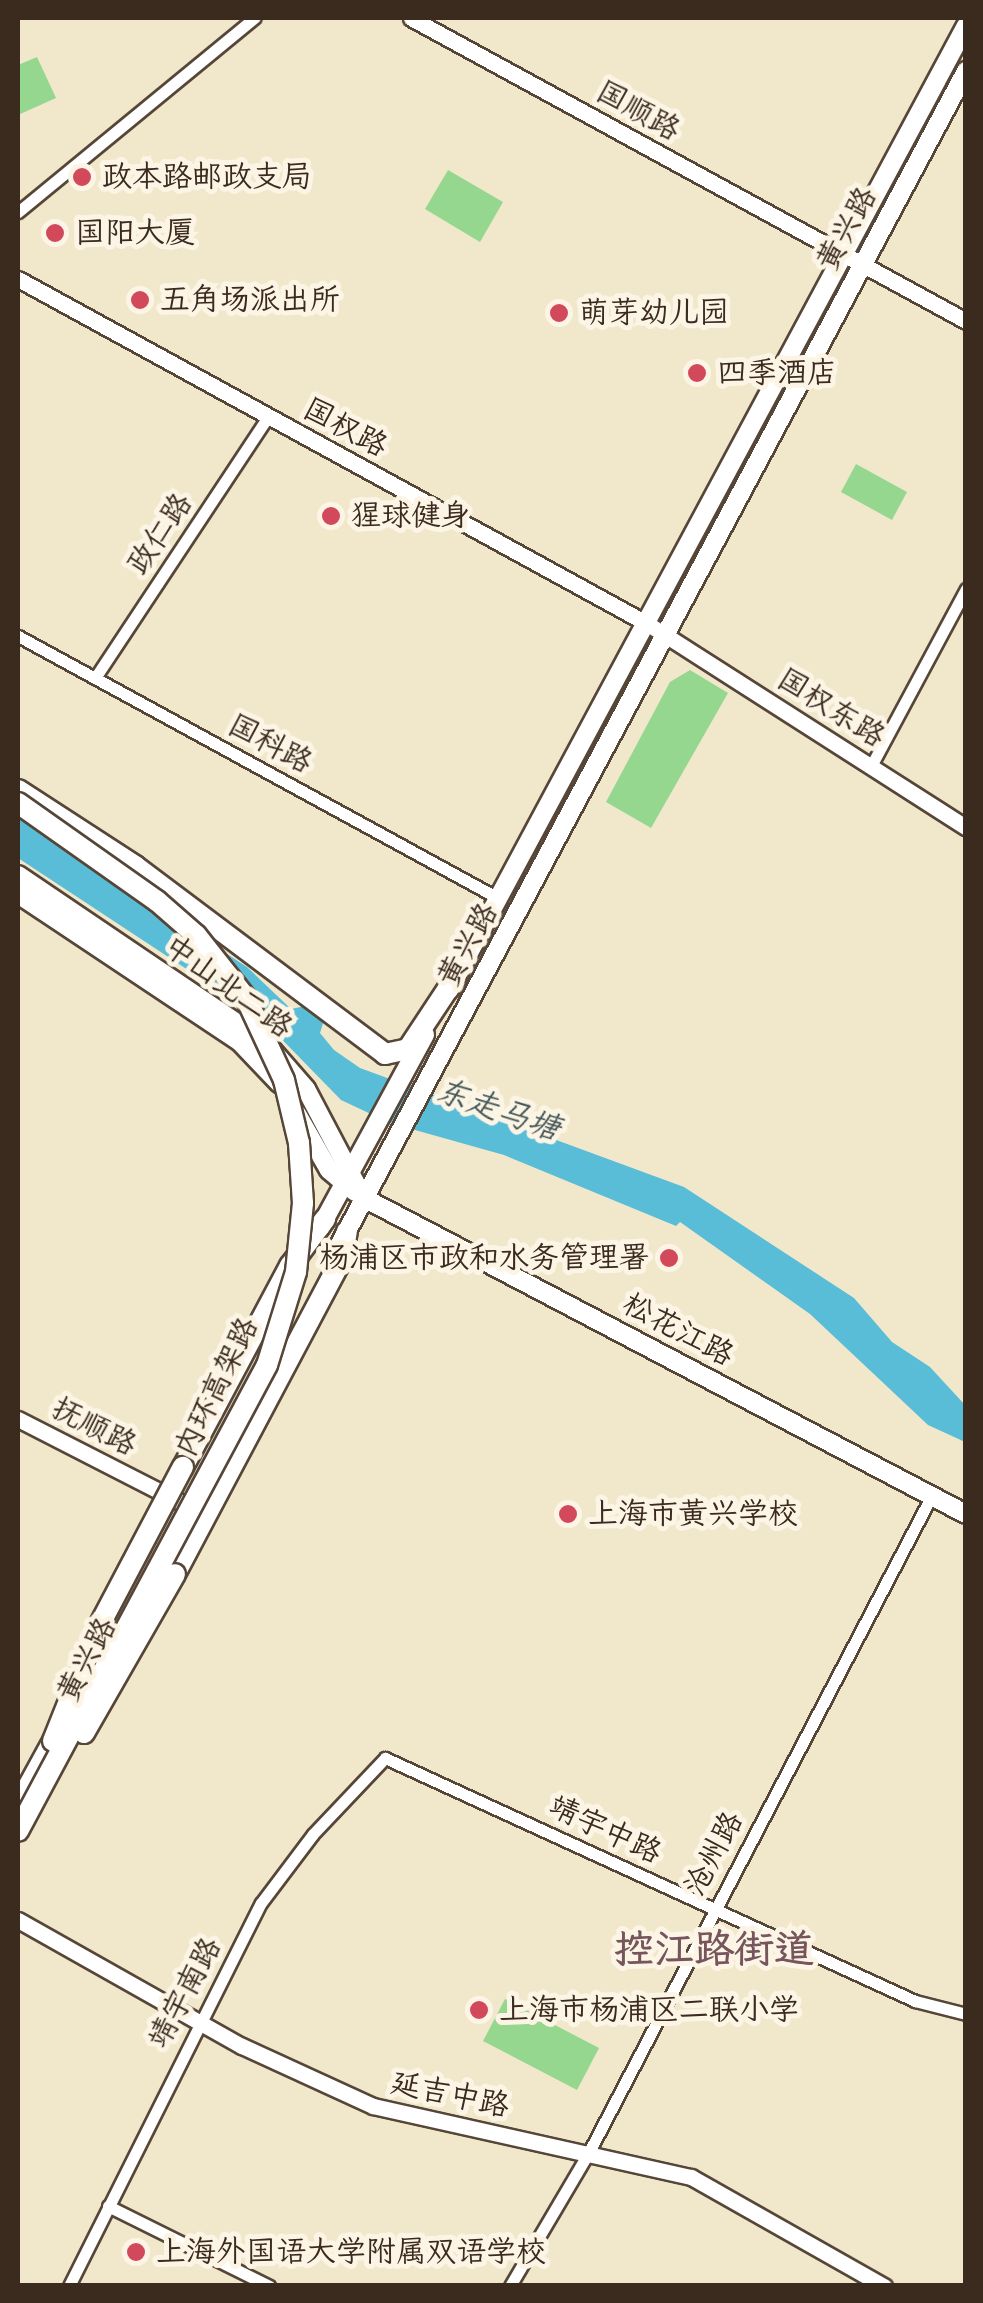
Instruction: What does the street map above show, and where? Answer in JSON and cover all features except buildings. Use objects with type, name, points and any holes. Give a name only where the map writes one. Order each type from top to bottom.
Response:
[{"type":"highway","points":[[18,790],[135,866],[293,987],[392,1055],[415,1040],[455,978]]},
{"type":"highway","name":"内环高架路","points":[[18,802],[157,901],[196,936],[246,998],[284,1080],[303,1203],[296,1272],[267,1366],[18,1833]]},
{"type":"highway","name":"内环高架路","points":[[18,818],[149,909],[216,978],[269,1078],[289,1179],[286,1264],[260,1349],[18,1806]]},
{"type":"highway","points":[[53,1741],[99,1626],[290,1266],[325,1219]]},
{"type":"highway","points":[[18,1833],[175,1574],[342,1259],[347,1230]]},
{"type":"main road","name":"黄兴路","points":[[411,1083],[455,978],[648,624],[839,253],[966,26]]},
{"type":"main road","name":"黄兴路","points":[[18,1845],[364,1198],[390,1124],[411,1083],[666,638],[859,262],[966,71]]},
{"type":"main road","name":"中山北二路","points":[[18,875],[265,1042],[306,1089],[348,1180]]},
{"type":"main road","name":"中山北二路","points":[[18,894],[252,1051],[364,1198]]},
{"type":"main road","name":"黄兴路","points":[[18,1786],[325,1219],[348,1180],[390,1124]]},
{"type":"main road","name":"松花江路","points":[[364,1198],[966,1514]]},
{"type":"street","points":[[18,212],[254,18]]},
{"type":"street","name":"国顺路","points":[[410,18],[966,321]]},
{"type":"street","name":"国权路","points":[[18,279],[648,624],[666,638]]},
{"type":"street","name":"政仁路","points":[[94,678],[267,418]]},
{"type":"street","points":[[872,766],[966,589]]},
{"type":"street","name":"国科路","points":[[18,636],[498,898]]},
{"type":"street","name":"国权东路","points":[[666,638],[966,826]]},
{"type":"street","name":"抚顺路","points":[[18,1418],[199,1512]]},
{"type":"street","name":"沧州路","points":[[510,2286],[590,2150],[930,1497]]},
{"type":"street","name":"靖宇中路","points":[[390,1759],[916,2001],[966,2014]]},
{"type":"street","name":"靖宇南路","points":[[69,2286],[197,2019],[276,1879],[376,1763],[390,1759]]},
{"type":"street","name":"延吉中路","points":[[18,1920],[197,2019],[373,2106],[590,2150],[691,2177],[884,2286]]},
{"type":"street","points":[[108,2206],[269,2286]]},
{"type":"green space","points":[[37,57],[56,98],[18,115],[18,65]]},
{"type":"green space","points":[[448,170],[503,202],[480,242],[425,209]]},
{"type":"green space","points":[[856,464],[907,492],[892,520],[841,492]]},
{"type":"green space","points":[[690,670],[728,693],[651,828],[606,802],[670,682]]},
{"type":"green space","points":[[505,1999],[599,2048],[577,2090],[483,2041]]},
{"type":"water","name":"东走马塘","points":[[18,818],[247,967],[291,1009],[305,1006],[324,1020],[320,1033],[334,1050],[360,1068],[684,1187],[854,1298],[892,1342],[930,1367],[965,1405],[965,1442],[928,1425],[810,1314],[680,1222],[676,1226],[504,1155],[390,1123],[341,1100],[261,1018],[18,858]]},
{"type":"place","name":"政本路邮政支局","points":[[82,177]]},
{"type":"place","name":"国阳大厦","points":[[55,233]]},
{"type":"place","name":"五角场派出所","points":[[140,300]]},
{"type":"place","name":"萌芽幼儿园","points":[[559,313]]},
{"type":"place","name":"四季酒店","points":[[697,373]]},
{"type":"place","name":"猩球健身","points":[[331,516]]},
{"type":"place","name":"杨浦区市政和水务管理署","points":[[669,1258]]},
{"type":"place","name":"上海市黄兴学校","points":[[568,1514]]},
{"type":"place","name":"上海市杨浦区二联小学","points":[[479,2010]]},
{"type":"place","name":"上海外国语大学附属双语学校","points":[[136,2252]]},
{"type":"district","name":"控江路街道","points":[[714,1950]]}]
